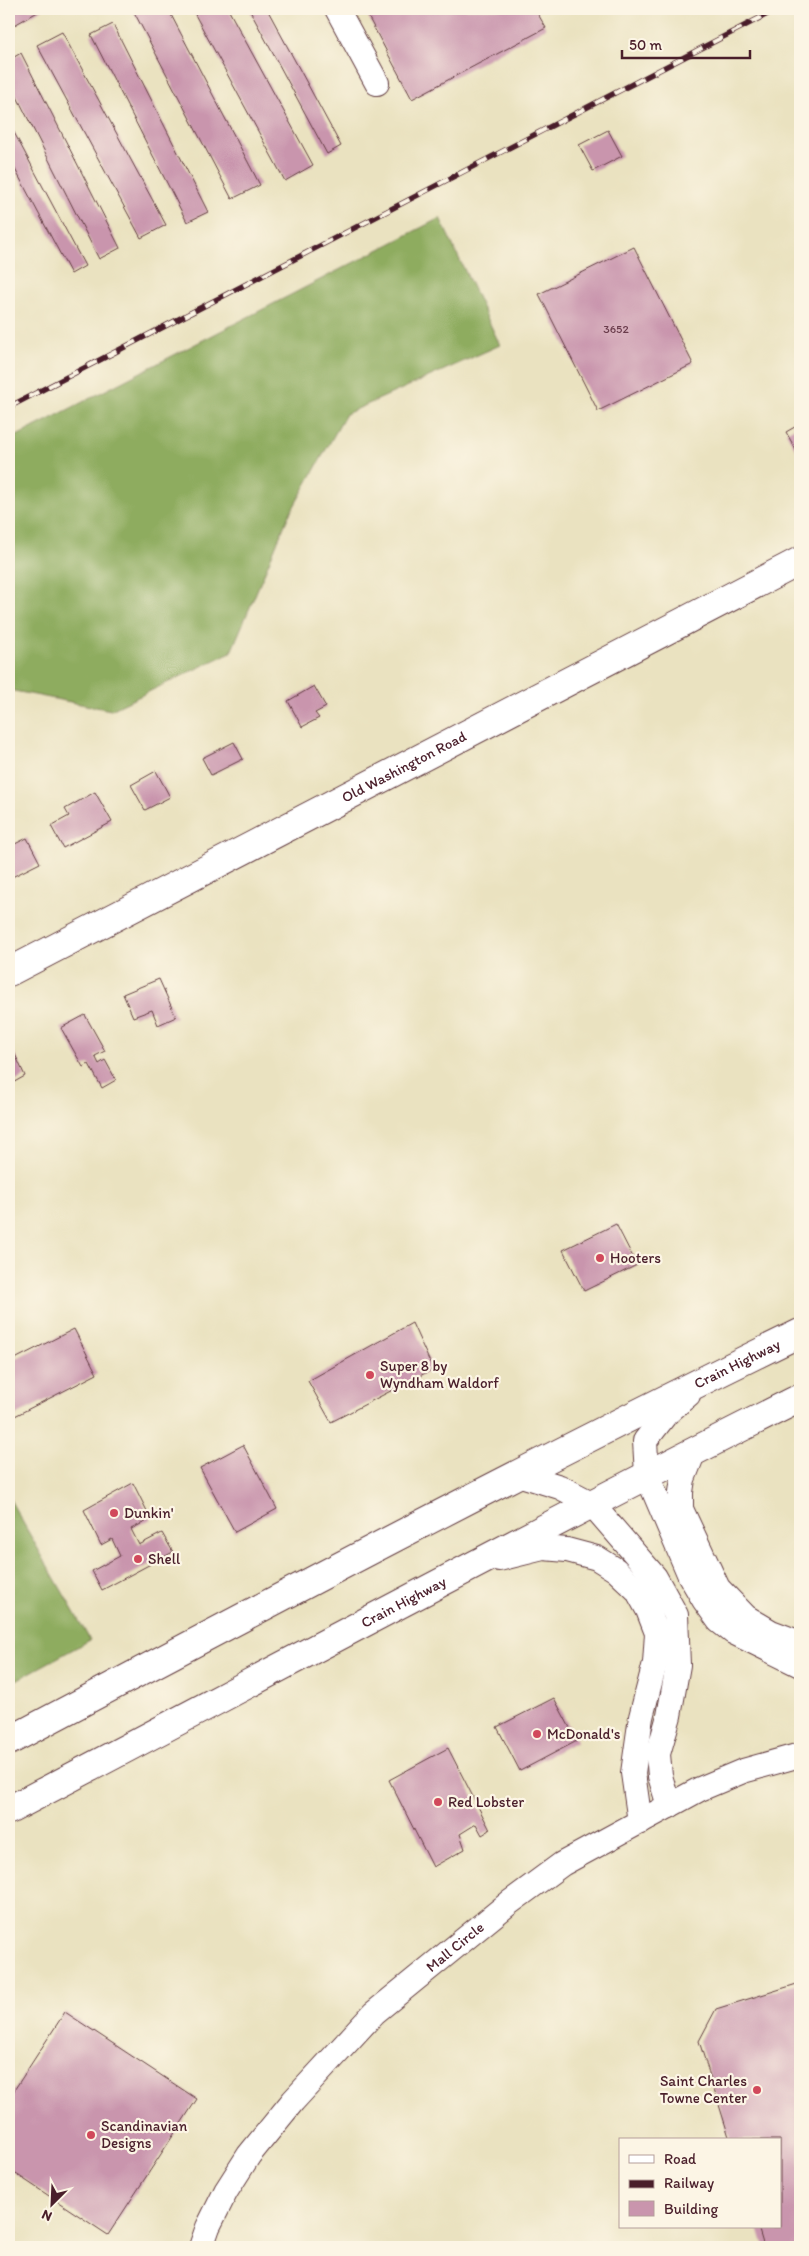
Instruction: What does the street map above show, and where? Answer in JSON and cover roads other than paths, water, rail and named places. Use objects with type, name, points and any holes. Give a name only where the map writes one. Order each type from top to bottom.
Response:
[{"type":"main road","name":"Old Washington Road","points":[[9,972],[800,561]]},
{"type":"main road","name":"Crain Highway","points":[[9,1741],[395,1537],[707,1378],[800,1333]]},
{"type":"main road","name":"Crain Highway","points":[[9,1810],[591,1503],[800,1398]]},
{"type":"street","points":[[337,9],[377,83]]},
{"type":"street","points":[[707,1378],[666,1414],[645,1441],[647,1475],[690,1576],[710,1609],[733,1632],[800,1665]]},
{"type":"street","points":[[694,1451],[683,1479],[681,1509],[718,1588],[746,1617],[771,1632],[800,1643]]},
{"type":"street","points":[[518,1474],[560,1487],[591,1503],[655,1577],[676,1615],[678,1665],[669,1716],[658,1754],[660,1776],[669,1806]]},
{"type":"street","points":[[477,1564],[543,1548],[567,1550],[597,1558],[616,1570],[637,1590],[648,1610],[657,1633],[655,1663],[641,1717],[633,1773],[640,1822]]},
{"type":"street","name":"Mall Circle","points":[[201,2247],[208,2227],[226,2191],[249,2154],[293,2101],[374,2013],[509,1903],[562,1864],[700,1789],[743,1771],[800,1754]]},
{"type":"railway","points":[[9,407],[777,9]]},
{"type":"place","name":"Hooters","points":[[600,1258]]},
{"type":"place","name":"Super 8 by Wyndham Waldorf","points":[[370,1375]]},
{"type":"place","name":"Dunkin'","points":[[114,1513]]},
{"type":"place","name":"Shell","points":[[138,1559]]},
{"type":"place","name":"McDonald's","points":[[537,1734]]},
{"type":"place","name":"Red Lobster","points":[[438,1802]]},
{"type":"place","name":"Saint Charles Towne Center","points":[[757,2090]]},
{"type":"place","name":"Scandinavian Designs","points":[[91,2135]]}]
